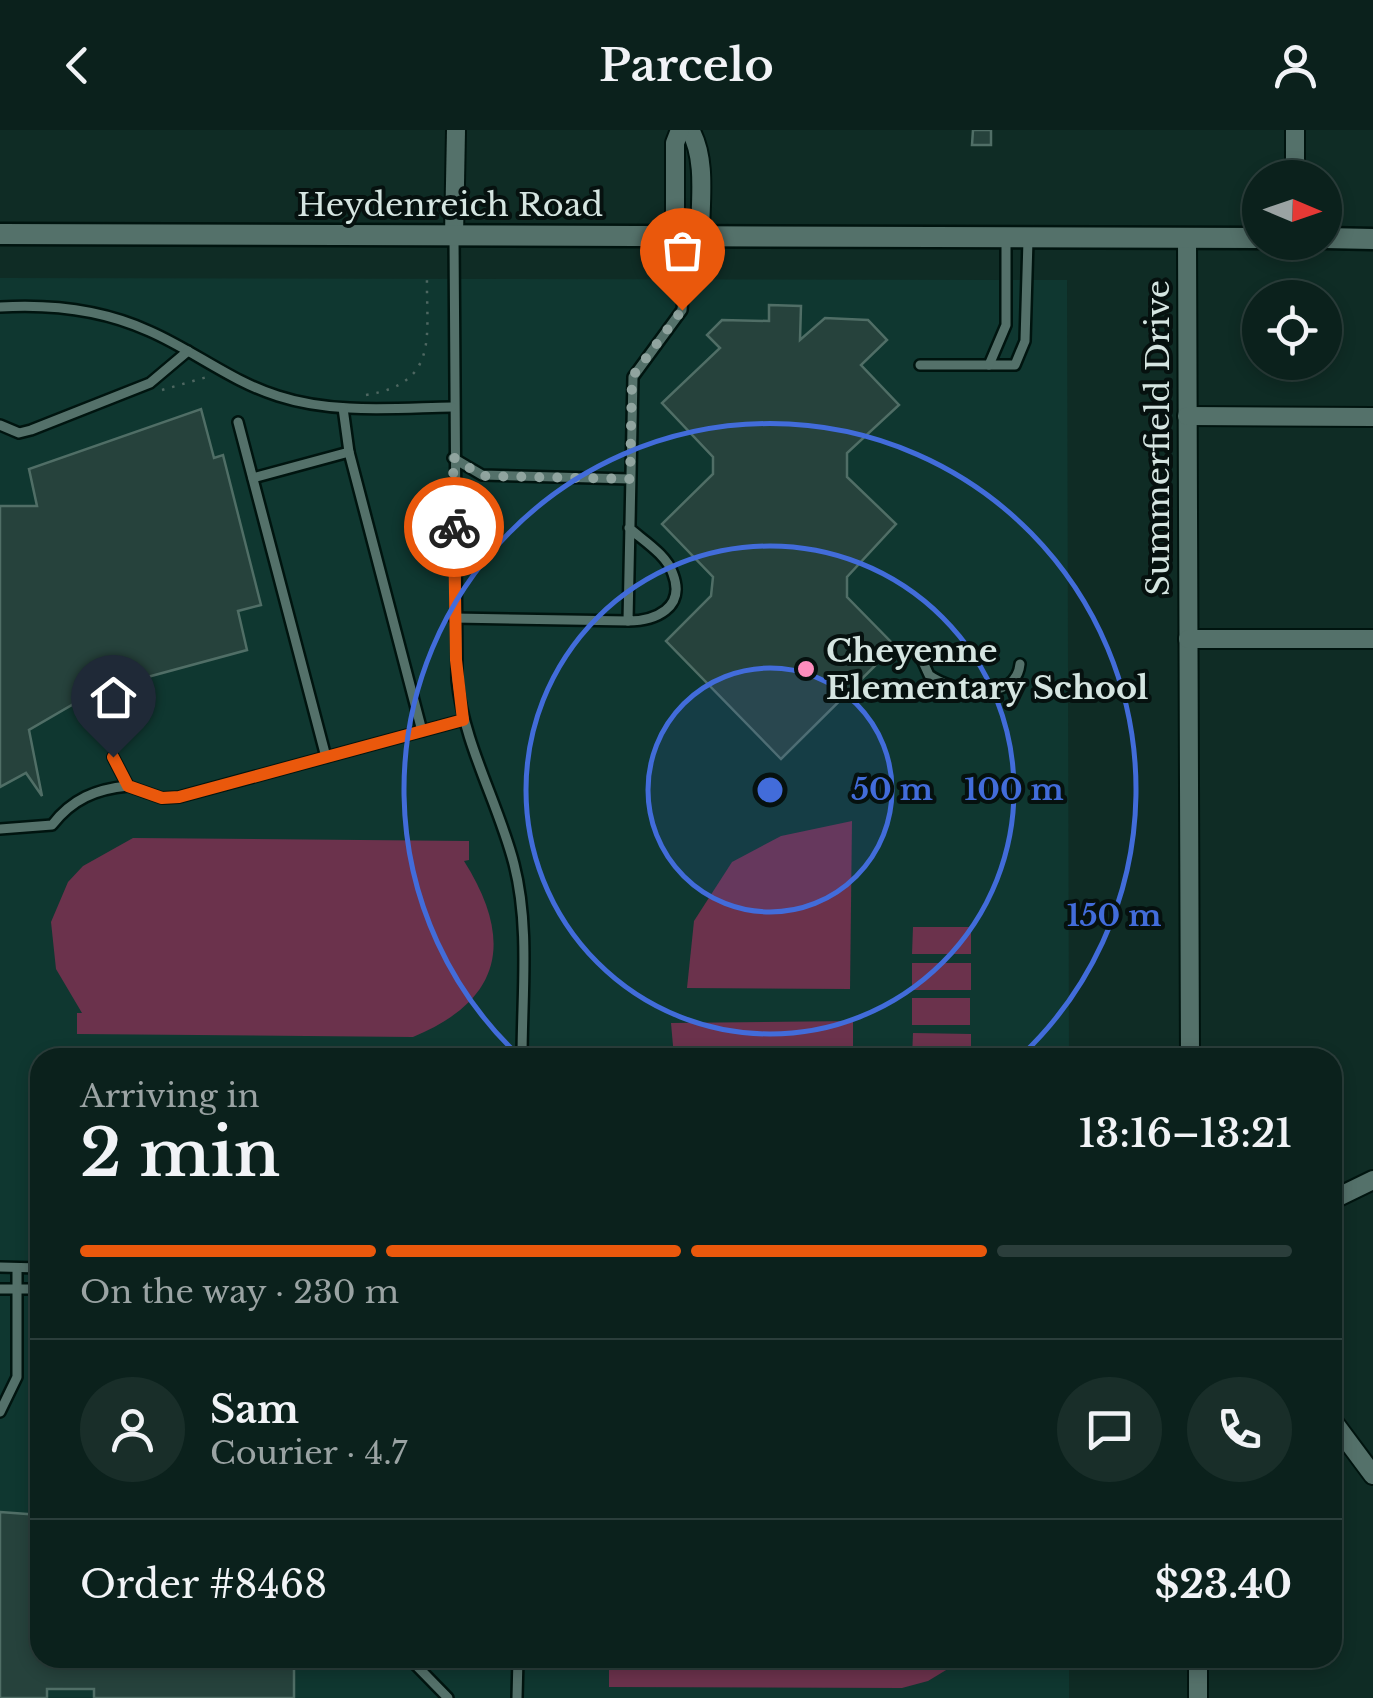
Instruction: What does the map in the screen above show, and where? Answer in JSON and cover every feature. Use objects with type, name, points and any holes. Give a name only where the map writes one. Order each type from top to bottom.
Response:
[{"type":"street","points":[[454,236],[456,130]]},
{"type":"street","points":[[680,130],[675,143],[688,236]]},
{"type":"street","points":[[688,236],[698,143],[690,130]]},
{"type":"street","points":[[1295,160],[1296,130]]},
{"type":"street","name":"Heydenreich Road","points":[[0,234],[1242,238]]},
{"type":"street","name":"Summerfield Drive","points":[[1187,238],[1190,1048]]},
{"type":"street","points":[[1342,238],[1373,239]]},
{"type":"street","points":[[1188,416],[1373,417]]},
{"type":"street","points":[[1188,639],[1373,640]]},
{"type":"street","points":[[1342,1195],[1373,1180]]},
{"type":"street","points":[[1342,1433],[1373,1475]]},
{"type":"street","points":[[1198,1668],[1198,1698]]},
{"type":"lane","points":[[454,236],[454,618],[463,720],[516,870],[523,921],[522,1048]]},
{"type":"lane","points":[[628,621],[632,377],[682,310],[688,236]]},
{"type":"lane","points":[[989,366],[1006,324],[1006,237]]},
{"type":"lane","points":[[920,364],[1015,365],[1021,356],[1028,237]]},
{"type":"lane","points":[[0,307],[51,306],[104,316],[148,330],[275,396],[343,408],[452,406]]},
{"type":"lane","points":[[0,425],[18,433],[30,430],[150,383],[188,351]]},
{"type":"lane","points":[[343,408],[349,452],[422,731]]},
{"type":"lane","points":[[238,422],[326,757]]},
{"type":"lane","points":[[253,478],[349,452]]},
{"type":"lane","points":[[453,457],[482,476],[630,479]]},
{"type":"lane","points":[[454,618],[652,621],[665,614],[676,588],[673,573],[661,556],[629,528]]},
{"type":"lane","points":[[918,651],[929,675],[962,688],[1005,689],[1016,680],[1020,664]]},
{"type":"lane","points":[[0,830],[52,825],[76,800],[128,786],[162,798],[179,797],[463,720]]},
{"type":"lane","points":[[113,757],[128,786]]},
{"type":"lane","points":[[0,1268],[30,1268]]},
{"type":"lane","points":[[0,1412],[17,1377],[17,1268]]},
{"type":"lane","points":[[0,1289],[30,1289]]},
{"type":"lane","points":[[419,1668],[448,1698]]},
{"type":"lane","points":[[518,1668],[518,1698]]},
{"type":"path","points":[[361,396],[405,382],[421,367],[426,347],[426,277]]},
{"type":"shaded area","points":[[0,278],[1067,280],[1069,1048],[30,1048],[30,1668],[1069,1668],[1069,1698],[0,1698]]},
{"type":"shaded area","points":[[852,821],[850,989],[687,988],[694,921],[732,862],[781,836]]},
{"type":"shaded area","points":[[133,838],[469,841],[469,860],[464,861],[490,917],[494,942],[491,965],[482,986],[466,1005],[413,1037],[77,1034],[77,1013],[82,1013],[56,969],[51,922],[68,882],[83,866]]},
{"type":"shaded area","points":[[913,927],[971,927],[971,954],[912,954]]},
{"type":"shaded area","points":[[912,963],[971,963],[971,990],[912,990]]},
{"type":"shaded area","points":[[912,998],[970,998],[970,1025],[912,1025]]},
{"type":"shaded area","points":[[853,1021],[853,1048],[673,1048],[671,1023]]},
{"type":"shaded area","points":[[913,1033],[971,1034],[971,1048],[912,1048]]},
{"type":"shaded area","points":[[609,1668],[949,1668],[928,1681],[902,1688],[609,1687]]},
{"type":"building","points":[[973,130],[991,130],[991,145],[972,145]]},
{"type":"building","name":"Cheyenne Elementary School","points":[[769,305],[801,306],[800,340],[825,318],[868,320],[887,340],[861,365],[899,405],[847,453],[847,477],[896,524],[847,577],[847,597],[895,646],[781,759],[666,641],[711,596],[713,577],[662,524],[713,474],[713,457],[662,403],[720,348],[707,335],[722,320],[769,321]]},
{"type":"building","points":[[201,409],[214,458],[223,455],[261,605],[238,611],[247,650],[96,691],[29,730],[42,796],[26,773],[0,787],[0,506],[37,506],[29,469]]},
{"type":"building","points":[[0,1512],[30,1514],[30,1668],[294,1668],[294,1698],[94,1698],[94,1689],[47,1689],[47,1698],[0,1698]]},
{"type":"way so far","points":[[454,527],[453,457],[462,467],[482,476],[630,479],[632,377],[658,340],[677,322],[682,310]]},
{"type":"place","name":"Cheyenne Elementary School","points":[[806,669]]},
{"type":"route","points":[[113,757],[128,786],[162,798],[179,797],[463,720],[454,618],[454,527]]}]
